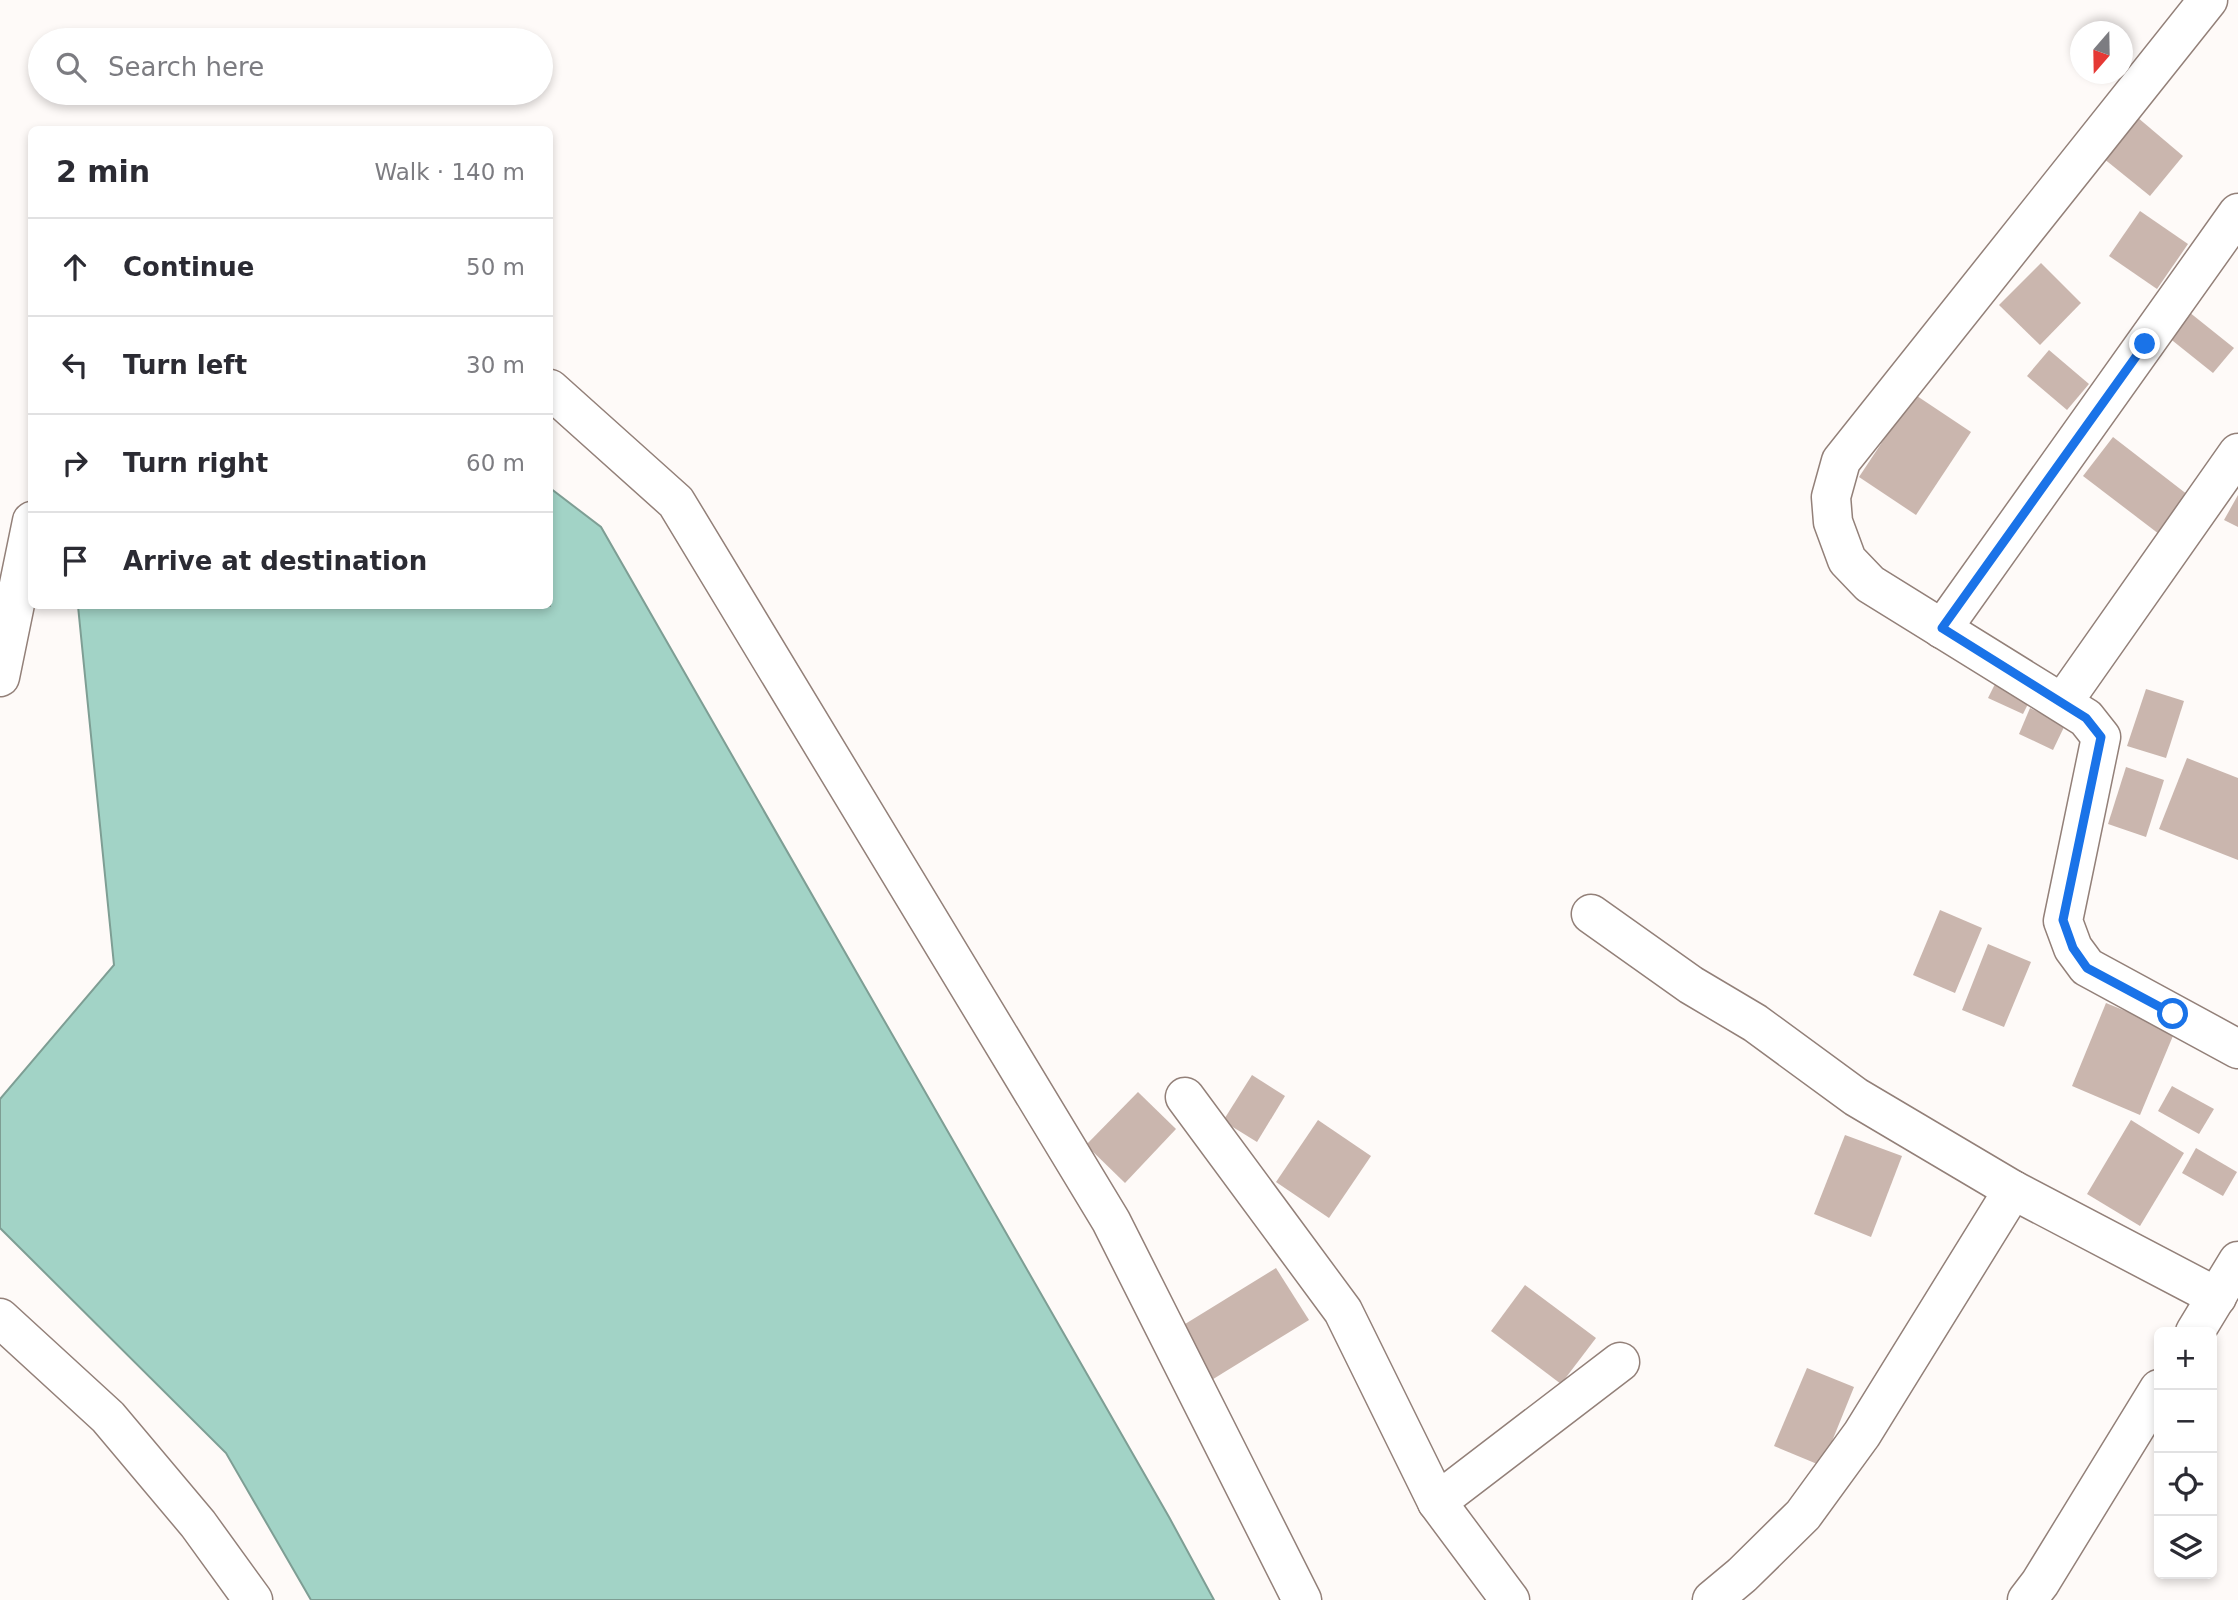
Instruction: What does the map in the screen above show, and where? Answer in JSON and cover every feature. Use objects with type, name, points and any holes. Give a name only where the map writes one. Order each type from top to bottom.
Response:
[{"type":"street","points":[[2208,0],[1841,461],[1831,497],[1833,522],[1847,560],[1870,584],[2063,702],[2086,718],[2101,737],[2063,920],[2073,948],[2087,968],[2238,1049]]},
{"type":"street","points":[[1942,628],[2238,213]]},
{"type":"street","points":[[553,392],[676,502],[1111,1221],[1302,1600]]},
{"type":"street","points":[[2063,702],[2238,453]]},
{"type":"street","points":[[0,677],[28,540]]},
{"type":"street","points":[[1591,914],[1691,985],[1755,1023],[1856,1097],[2013,1190],[2217,1297]]},
{"type":"street","points":[[1185,1097],[1343,1311],[1437,1502],[1510,1600]]},
{"type":"street","points":[[1712,1600],[1742,1575],[1803,1515],[1862,1434],[2013,1190]]},
{"type":"street","points":[[2198,1327],[2238,1261]]},
{"type":"street","points":[[0,1318],[108,1417],[198,1524],[253,1600]]},
{"type":"street","points":[[1437,1502],[1620,1362]]},
{"type":"street","points":[[2027,1600],[2154,1398]]},
{"type":"shaded area","points":[[553,490],[601,527],[1214,1600],[311,1600],[226,1453],[0,1228],[0,1099],[114,965],[78,609],[553,609]]},
{"type":"building","points":[[2137,117],[2183,156],[2150,196],[2103,158]]},
{"type":"building","points":[[2140,211],[2188,244],[2157,289],[2109,256]]},
{"type":"building","points":[[2041,263],[2081,303],[2040,345],[1999,305]]},
{"type":"building","points":[[2184,308],[2234,348],[2213,373],[2163,333]]},
{"type":"building","points":[[2049,350],[2089,384],[2067,410],[2027,376]]},
{"type":"building","points":[[1914,394],[1971,432],[1916,515],[1859,477]]},
{"type":"building","points":[[2113,437],[2188,495],[2159,534],[2083,476]]},
{"type":"building","points":[[2238,495],[2238,527],[2224,520]]},
{"type":"building","points":[[2001,672],[2036,688],[2023,714],[1988,698]]},
{"type":"building","points":[[2146,689],[2184,701],[2166,758],[2127,746]]},
{"type":"building","points":[[2030,708],[2065,725],[2053,750],[2019,734]]},
{"type":"building","points":[[2187,758],[2238,778],[2238,860],[2159,829]]},
{"type":"building","points":[[2126,767],[2164,780],[2146,837],[2108,824]]},
{"type":"building","points":[[1940,910],[1982,928],[1955,993],[1913,975]]},
{"type":"building","points":[[1988,944],[2031,962],[2004,1027],[1962,1010]]},
{"type":"building","points":[[2106,1003],[2175,1031],[2140,1115],[2072,1086]]},
{"type":"building","points":[[1252,1075],[1285,1096],[1257,1142],[1223,1121]]},
{"type":"building","points":[[2172,1086],[2214,1109],[2199,1134],[2158,1111]]},
{"type":"building","points":[[1138,1092],[1176,1129],[1125,1183],[1086,1145]]},
{"type":"building","points":[[1318,1120],[1371,1156],[1329,1218],[1276,1182]]},
{"type":"building","points":[[2131,1120],[2184,1153],[2140,1226],[2087,1194]]},
{"type":"building","points":[[1845,1135],[1902,1156],[1871,1237],[1814,1214]]},
{"type":"building","points":[[2196,1148],[2237,1172],[2223,1196],[2182,1173]]},
{"type":"building","points":[[1276,1268],[1309,1320],[1210,1381],[1177,1329]]},
{"type":"building","points":[[1525,1285],[1596,1338],[1561,1384],[1491,1331]]},
{"type":"building","points":[[1807,1368],[1854,1387],[1822,1466],[1774,1446]]},
{"type":"route","points":[[2145,344],[1942,628],[2086,718],[2101,737],[2063,920],[2073,948],[2087,968],[2173,1014]]}]
